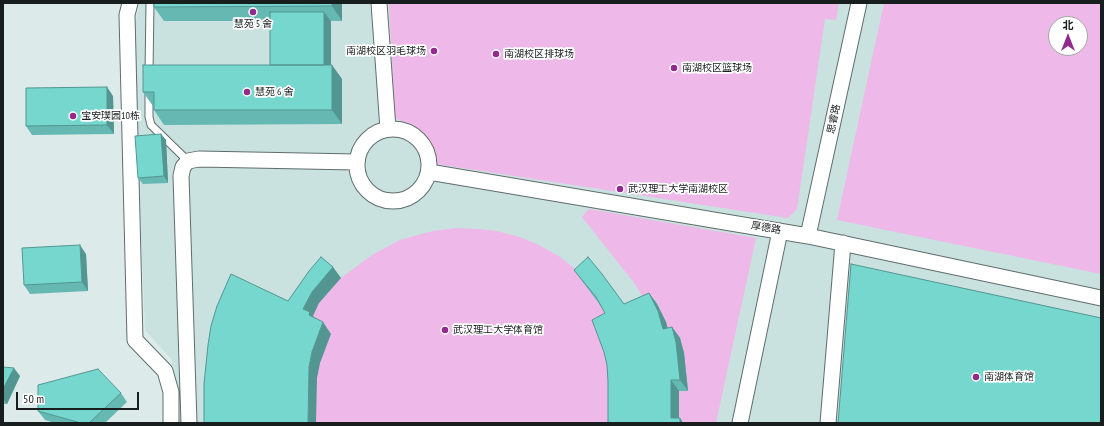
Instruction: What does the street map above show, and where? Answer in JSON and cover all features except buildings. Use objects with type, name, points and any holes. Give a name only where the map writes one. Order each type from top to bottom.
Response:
[{"type":"street","points":[[130,3],[127,15],[135,340],[165,371],[171,392],[171,423]]},
{"type":"street","points":[[379,3],[388,129]]},
{"type":"street","name":"思睿路","points":[[808,236],[859,3]]},
{"type":"street","points":[[388,129],[405,130],[420,140],[428,155],[429,164],[426,181],[414,195],[397,201],[379,199],[364,188],[359,180],[356,162],[361,147],[366,140],[380,131],[388,129]]},
{"type":"street","points":[[189,423],[181,176],[184,167],[188,161],[199,159],[356,162]]},
{"type":"street","name":"厚德路","points":[[428,172],[808,236],[1101,298]]},
{"type":"street","points":[[740,423],[780,231]]},
{"type":"street","points":[[828,423],[839,328],[843,243]]},
{"type":"lane","points":[[150,3],[150,77]]},
{"type":"lane","points":[[150,85],[151,125],[188,161]]},
{"type":"shaded area","name":"武汉理工大学南湖校区","points":[[139,3],[1101,3],[1101,423],[176,423],[172,360],[145,330],[133,38]]},
{"type":"shaded area","points":[[389,3],[839,3],[836,20],[825,19],[797,209],[788,218],[436,164],[434,151],[424,134],[417,128],[395,118]]},
{"type":"shaded area","points":[[884,3],[1101,3],[1101,274],[837,220]]},
{"type":"shaded area","name":"武汉理工大学体育馆","points":[[589,209],[756,238],[716,423],[212,423],[329,268],[341,278],[372,255],[400,240],[433,231],[457,228],[477,229],[497,231],[520,237],[539,245],[560,257],[585,277],[610,285],[632,316],[649,308],[635,284],[582,217]]},
{"type":"place","name":"慧苑 5 舍","points":[[253,12]]},
{"type":"place","name":"南湖校区羽毛球场","points":[[434,51]]},
{"type":"place","name":"南湖校区排球场","points":[[496,54]]},
{"type":"place","name":"南湖校区篮球场","points":[[674,68]]},
{"type":"place","name":"慧苑 6 舍","points":[[247,92]]},
{"type":"place","name":"宝安璞园10栋","points":[[73,116]]},
{"type":"place","name":"武汉理工大学南湖校区","points":[[620,189]]},
{"type":"place","name":"武汉理工大学体育馆","points":[[445,330]]},
{"type":"place","name":"南湖体育馆","points":[[976,377]]}]
